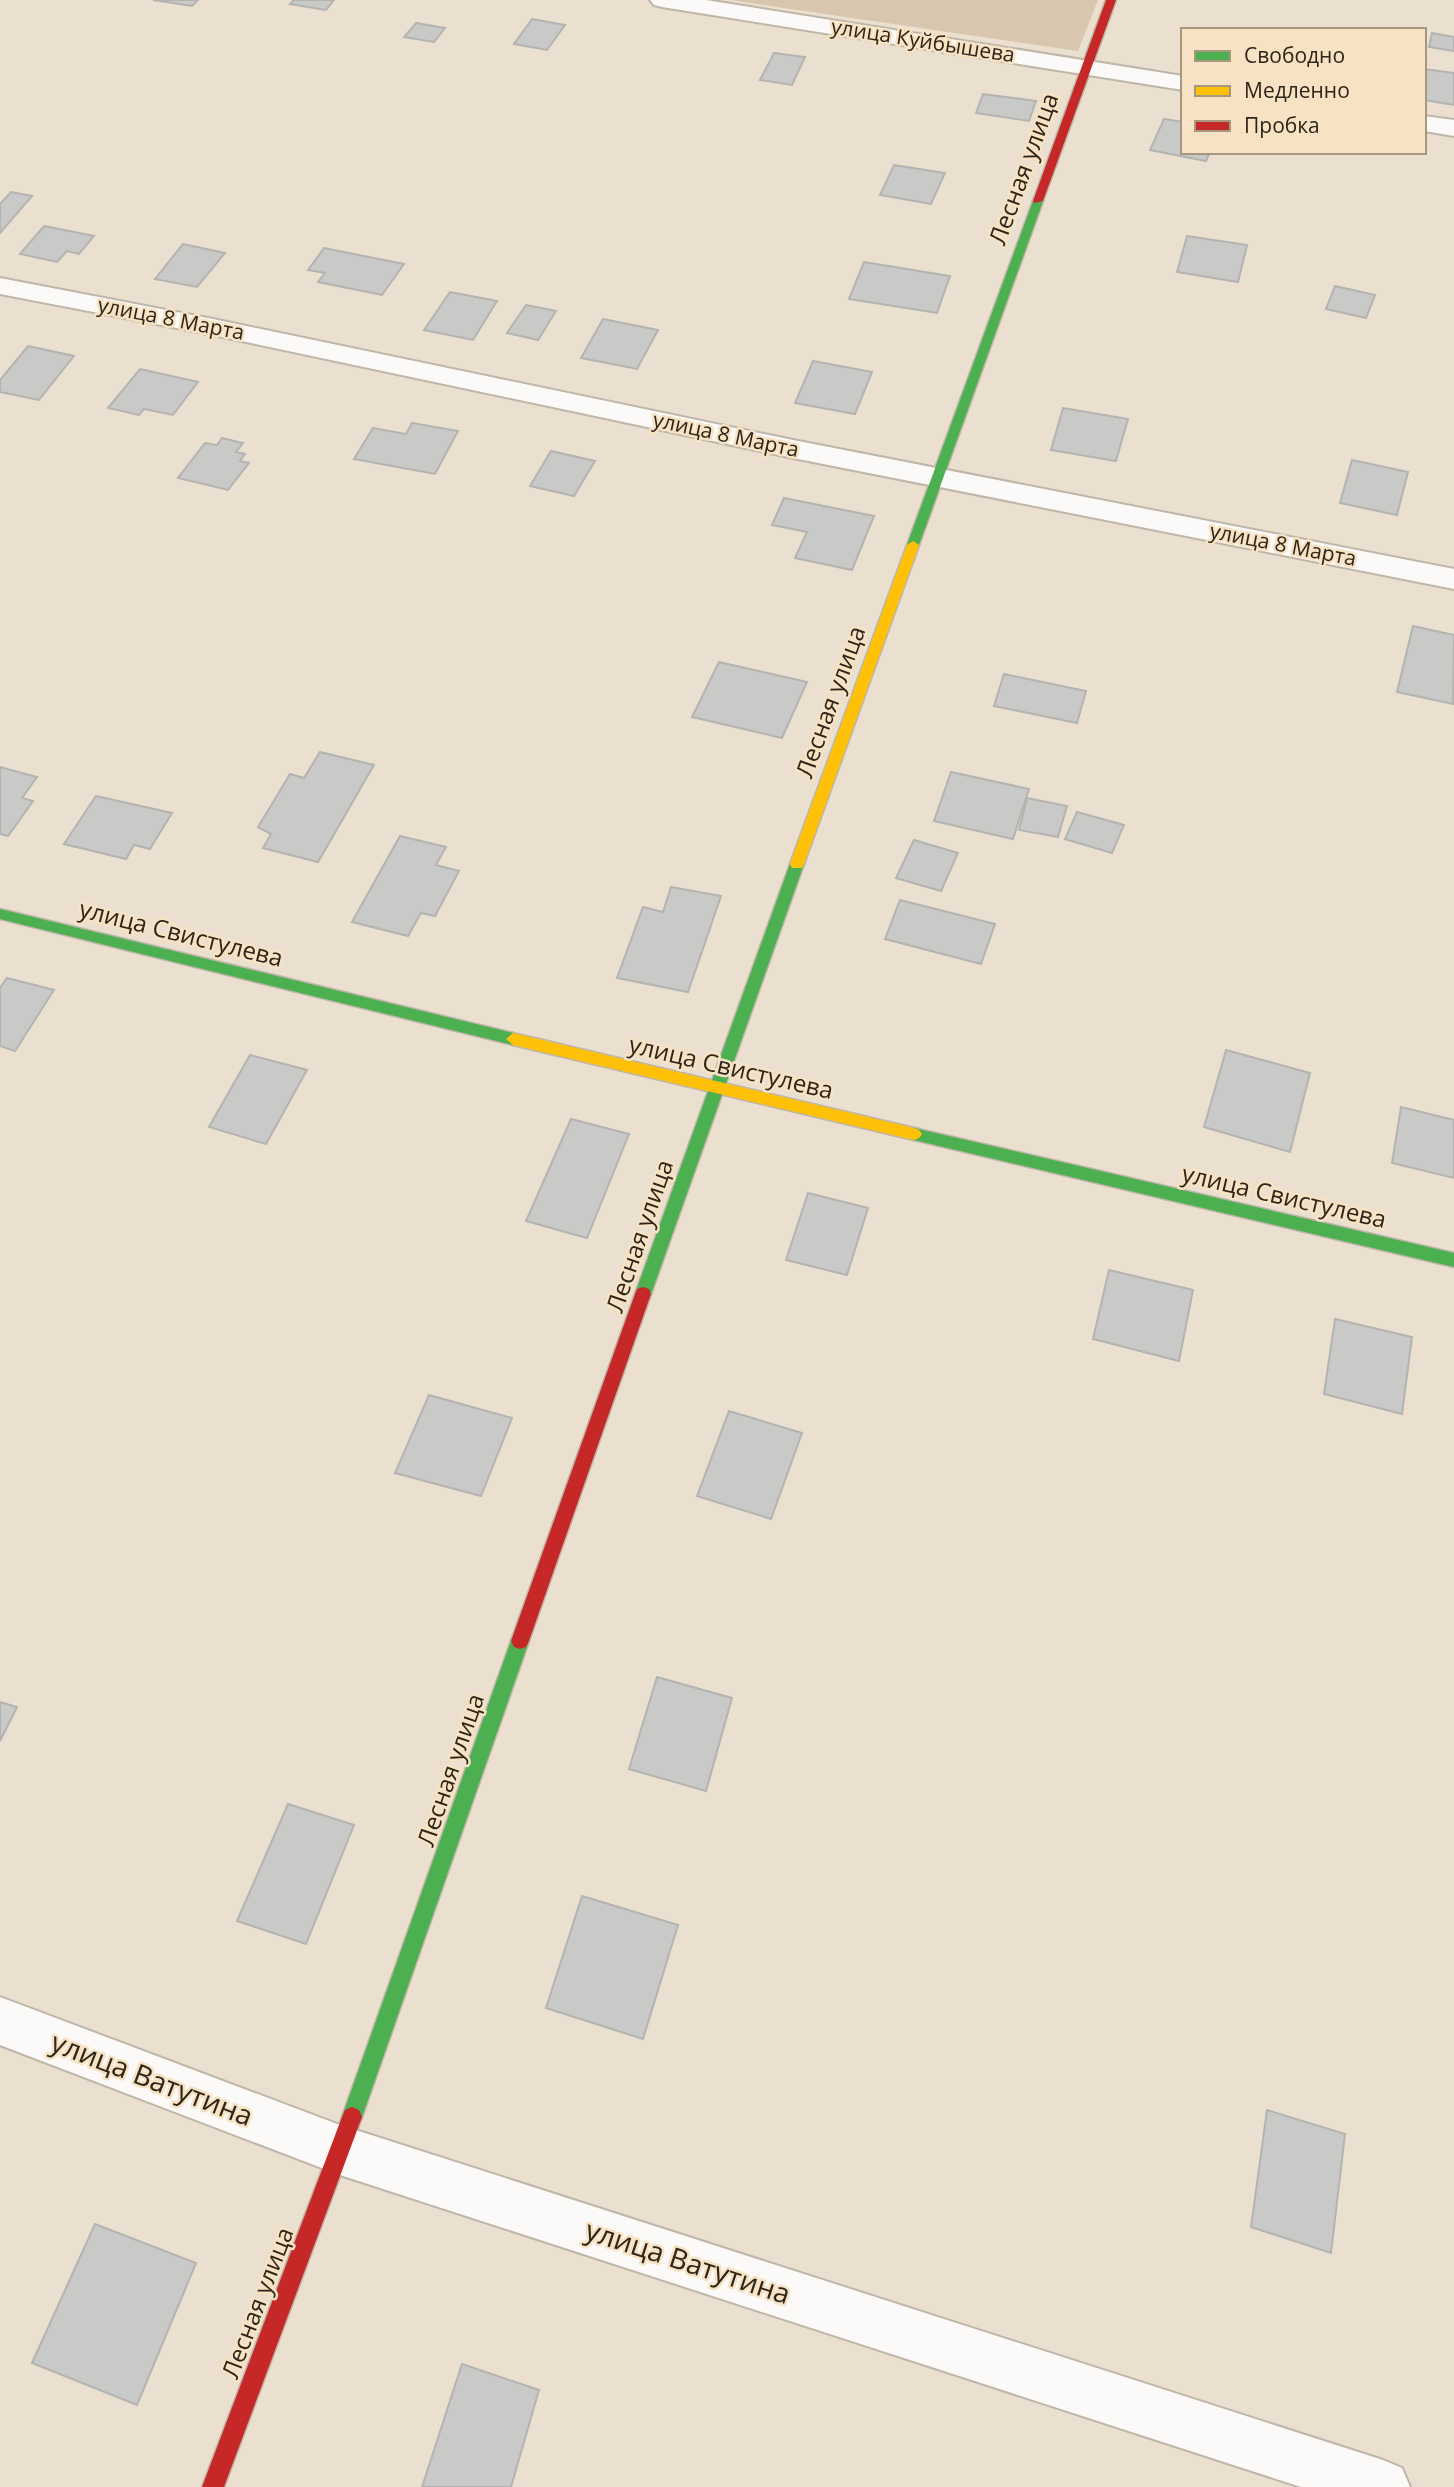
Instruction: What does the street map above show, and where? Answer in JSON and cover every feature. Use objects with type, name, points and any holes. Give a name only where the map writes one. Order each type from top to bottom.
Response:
[{"type":"street","name":"улица Куйбышева","points":[[662,0],[1181,83]]},
{"type":"street","name":"Лесная улица","points":[[213,2487],[340,2150],[716,1088],[1111,0]]},
{"type":"street","points":[[1426,123],[1454,128]]},
{"type":"street","name":"улица 8 Марта","points":[[0,286],[213,327],[936,478],[1454,579]]},
{"type":"street","name":"улица Свистулева","points":[[0,914],[716,1088],[1454,1260]]},
{"type":"street","name":"улица Ватутина","points":[[0,2021],[340,2150],[1382,2487]]},
{"type":"shaded area","points":[[730,0],[1098,0],[1078,51]]},
{"type":"building","points":[[153,0],[198,0],[192,6]]},
{"type":"building","points":[[294,0],[334,0],[326,10],[290,4]]},
{"type":"building","points":[[532,19],[565,25],[547,50],[514,44]]},
{"type":"building","points":[[416,23],[445,28],[434,42],[404,37]]},
{"type":"building","points":[[1432,33],[1454,37],[1454,51],[1429,47]]},
{"type":"building","points":[[774,53],[805,57],[792,85],[760,80]]},
{"type":"building","points":[[1426,69],[1454,73],[1454,105],[1426,100]]},
{"type":"building","points":[[983,94],[1036,101],[1029,121],[976,113]]},
{"type":"building","points":[[1164,119],[1181,122],[1181,154],[1209,154],[1206,161],[1150,150]]},
{"type":"building","points":[[894,165],[945,173],[931,204],[880,195]]},
{"type":"building","points":[[11,192],[32,196],[0,233],[0,204]]},
{"type":"building","points":[[44,226],[94,236],[79,254],[67,251],[57,262],[20,254]]},
{"type":"building","points":[[1187,236],[1247,245],[1238,282],[1177,272]]},
{"type":"building","points":[[183,244],[225,253],[197,287],[155,279]]},
{"type":"building","points":[[324,248],[404,264],[382,295],[318,282],[325,273],[308,270]]},
{"type":"building","points":[[864,262],[950,276],[937,313],[849,299]]},
{"type":"building","points":[[1335,286],[1375,295],[1366,318],[1326,309]]},
{"type":"building","points":[[450,292],[497,301],[473,340],[424,330]]},
{"type":"building","points":[[526,305],[556,311],[538,340],[507,333]]},
{"type":"building","points":[[603,319],[658,330],[637,369],[581,358]]},
{"type":"building","points":[[28,346],[74,356],[39,400],[0,392],[0,380]]},
{"type":"building","points":[[813,361],[872,372],[855,414],[795,403]]},
{"type":"building","points":[[140,369],[198,382],[173,415],[144,409],[139,415],[108,408]]},
{"type":"building","points":[[1063,408],[1128,419],[1116,461],[1051,450]]},
{"type":"building","points":[[412,423],[458,431],[435,474],[354,459],[373,428],[406,434]]},
{"type":"building","points":[[222,438],[243,443],[236,452],[245,454],[240,461],[249,463],[228,490],[178,478],[205,443],[217,445]]},
{"type":"building","points":[[551,451],[595,461],[574,496],[530,486]]},
{"type":"building","points":[[1352,460],[1408,472],[1397,515],[1340,503]]},
{"type":"building","points":[[784,498],[874,516],[852,570],[795,558],[807,532],[772,525]]},
{"type":"building","points":[[1413,626],[1454,635],[1453,704],[1397,692]]},
{"type":"building","points":[[719,662],[807,682],[782,738],[692,717]]},
{"type":"building","points":[[1004,674],[1086,691],[1077,723],[994,706]]},
{"type":"building","points":[[320,752],[374,765],[318,862],[263,848],[271,834],[258,827],[290,774],[304,778]]},
{"type":"building","points":[[0,767],[37,777],[22,798],[33,801],[8,836],[0,834]]},
{"type":"building","points":[[951,772],[1029,789],[1013,839],[934,821]]},
{"type":"building","points":[[96,796],[172,813],[150,849],[134,845],[126,859],[64,844]]},
{"type":"building","points":[[1027,798],[1067,806],[1058,837],[1019,830]]},
{"type":"building","points":[[1077,812],[1124,825],[1112,853],[1065,839]]},
{"type":"building","points":[[400,836],[446,847],[436,865],[459,871],[435,916],[421,913],[408,936],[352,922]]},
{"type":"building","points":[[914,840],[958,853],[941,891],[896,878]]},
{"type":"building","points":[[671,887],[721,896],[688,992],[617,978],[643,907],[663,912]]},
{"type":"building","points":[[900,900],[995,924],[981,964],[885,939]]},
{"type":"building","points":[[7,978],[54,990],[15,1051],[0,1046],[0,988]]},
{"type":"building","points":[[1226,1050],[1310,1073],[1290,1152],[1204,1127]]},
{"type":"building","points":[[250,1055],[307,1070],[266,1144],[209,1127]]},
{"type":"building","points":[[1401,1107],[1454,1120],[1454,1178],[1392,1163]]},
{"type":"building","points":[[571,1119],[629,1134],[587,1238],[526,1221]]},
{"type":"building","points":[[808,1193],[868,1208],[847,1275],[786,1260]]},
{"type":"building","points":[[1109,1270],[1193,1290],[1179,1361],[1093,1339]]},
{"type":"building","points":[[1335,1319],[1412,1337],[1402,1414],[1324,1394]]},
{"type":"building","points":[[429,1395],[512,1418],[481,1496],[395,1473]]},
{"type":"building","points":[[729,1411],[802,1433],[771,1519],[697,1496]]},
{"type":"building","points":[[657,1677],[732,1698],[706,1791],[629,1769]]},
{"type":"building","points":[[0,1702],[17,1707],[0,1741]]},
{"type":"building","points":[[288,1804],[354,1825],[306,1944],[237,1921]]},
{"type":"building","points":[[582,1896],[678,1925],[643,2039],[546,2008]]},
{"type":"building","points":[[1267,2110],[1345,2134],[1331,2253],[1251,2227]]},
{"type":"building","points":[[95,2224],[196,2263],[137,2405],[32,2363]]},
{"type":"building","points":[[462,2364],[539,2390],[511,2487],[422,2487]]},
{"type":"traffic: fast","points":[[913,545],[1038,201]]},
{"type":"traffic: fast","points":[[643,1294],[797,864]]},
{"type":"traffic: fast","points":[[0,914],[513,1039]]},
{"type":"traffic: fast","points":[[914,1134],[1454,1260]]},
{"type":"traffic: fast","points":[[352,2117],[520,1641]]},
{"type":"traffic: slow","points":[[797,864],[913,545]]},
{"type":"traffic: slow","points":[[513,1039],[914,1134]]},
{"type":"traffic: jam","points":[[1038,201],[1111,0]]},
{"type":"traffic: jam","points":[[520,1641],[643,1294]]},
{"type":"traffic: jam","points":[[213,2487],[352,2117]]}]
